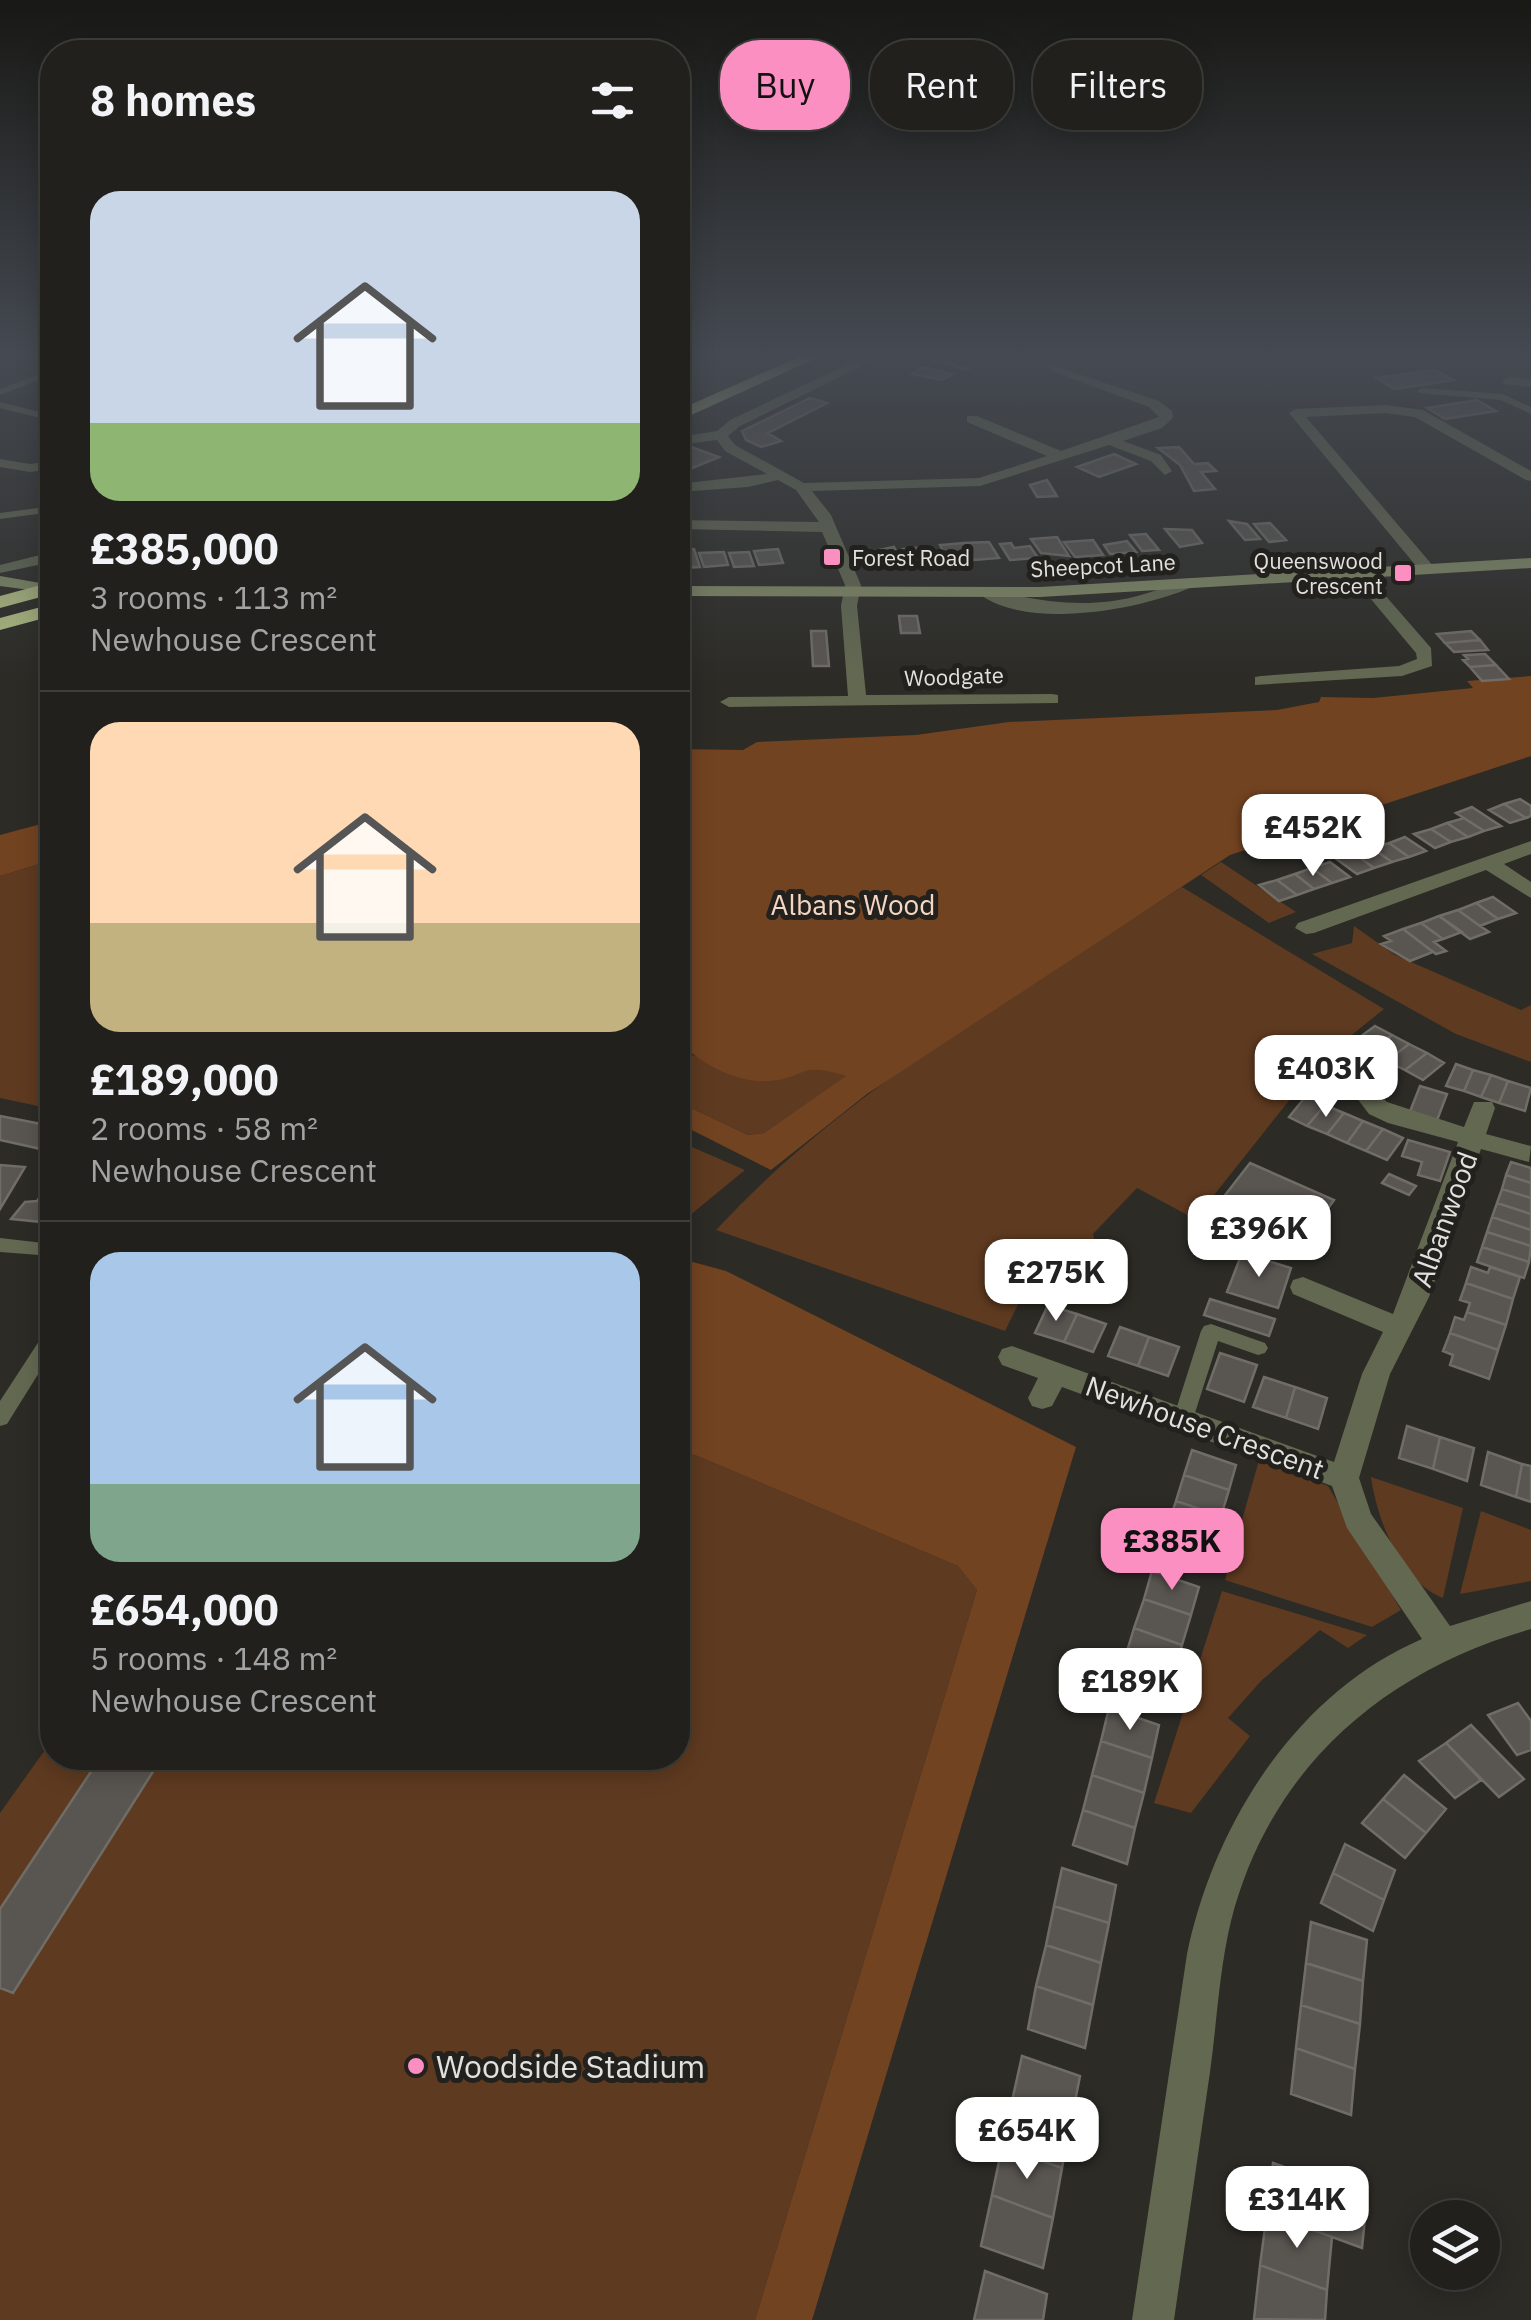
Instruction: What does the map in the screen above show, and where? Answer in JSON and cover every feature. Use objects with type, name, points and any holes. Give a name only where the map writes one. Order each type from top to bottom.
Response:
[{"type":"highway","points":[[0,602],[40,597]]},
{"type":"highway","points":[[0,624],[40,602]]},
{"type":"street","points":[[14,465],[40,467]]},
{"type":"street","points":[[763,465],[801,487],[823,514],[850,575],[857,698]]},
{"type":"street","points":[[801,487],[980,482],[1036,465]]},
{"type":"street","points":[[1161,465],[1165,471]]},
{"type":"street","points":[[1340,465],[1428,570]]},
{"type":"street","points":[[690,487],[748,483],[782,475]]},
{"type":"street","points":[[690,525],[826,526]]},
{"type":"street","points":[[1,575],[40,562]]},
{"type":"street","name":"Sheepcot Lane","points":[[852,593],[986,593],[1020,603],[1093,606],[1141,601],[1186,584],[1531,564]]},
{"type":"street","points":[[1261,681],[1402,671],[1426,662],[1424,652],[1358,574]]},
{"type":"street","points":[[1,575],[40,591]]},
{"type":"street","points":[[690,590],[852,593]]},
{"type":"street","name":"Woodgate","points":[[729,702],[1052,699]]},
{"type":"street","points":[[1306,928],[1531,847]]},
{"type":"street","points":[[1488,862],[1531,892]]},
{"type":"street","points":[[1370,1086],[1368,1097],[1378,1108],[1423,1126],[1529,1154]]},
{"type":"street","name":"Albanwood","points":[[1344,1478],[1376,1374],[1422,1279],[1483,1108]]},
{"type":"street","points":[[1303,1287],[1398,1327]]},
{"type":"street","name":"Newhouse Crescent","points":[[1012,1357],[1048,1386],[1183,1419],[1344,1478],[1358,1519],[1442,1641]]},
{"type":"street","points":[[1153,2320],[1214,1917],[1242,1840],[1278,1776],[1329,1717],[1380,1676],[1442,1641],[1531,1615]]},
{"type":"lane","points":[[0,516],[40,511]]},
{"type":"lane","points":[[0,1245],[40,1249]]},
{"type":"lane","points":[[1183,1419],[1211,1331],[1258,1348]]},
{"type":"lane","points":[[0,1418],[40,1356]]},
{"type":"shaded area","points":[[1221,862],[1296,912],[1269,923],[1201,875]]},
{"type":"shaded area","points":[[40,864],[40,1106],[0,1098],[0,876]]},
{"type":"shaded area","points":[[1182,887],[1384,1009],[1322,1059],[1195,1219],[1137,1188],[1093,1234],[1097,1251],[1062,1240],[1048,1243],[1005,1331],[716,1230],[821,1131],[879,1087],[998,1004]]},
{"type":"shaded area","points":[[1354,926],[1395,955],[1521,1010],[1531,1005],[1531,1062],[1456,1034],[1312,954],[1352,943]]},
{"type":"shaded area","points":[[690,1053],[771,1081],[812,1066],[847,1076],[764,1133],[748,1135],[690,1108]]},
{"type":"shaded area","points":[[690,1146],[745,1170],[690,1215]]},
{"type":"shaded area","name":"Woodside Stadium","points":[[690,1454],[958,1566],[977,1590],[755,2320],[0,2320],[0,1813],[40,1757],[40,1770],[690,1770]]},
{"type":"shaded area","points":[[1259,1460],[1328,1486],[1401,1610],[1372,1627],[1225,1580]]},
{"type":"shaded area","points":[[1371,1477],[1463,1508],[1443,1598],[1414,1578],[1393,1547]]},
{"type":"shaded area","points":[[1481,1511],[1531,1530],[1531,1581],[1460,1594]]},
{"type":"shaded area","points":[[1222,1591],[1367,1635],[1348,1648],[1320,1630],[1262,1680],[1228,1718],[1250,1736],[1191,1813],[1154,1803]]},
{"type":"green space","name":"Albans Wood","points":[[1531,676],[1531,756],[1230,855],[867,1094],[771,1170],[690,1129],[690,1108],[748,1135],[764,1133],[846,1076],[811,1070],[770,1081],[745,1079],[707,1064],[690,1051],[690,749],[743,750],[757,742],[916,735],[1009,722],[1277,710],[1319,702],[1321,697],[1373,698],[1473,688],[1467,681]]},
{"type":"green space","points":[[40,824],[40,864],[0,876],[0,835]]},
{"type":"green space","points":[[690,1261],[726,1271],[1076,1447],[812,2320],[755,2320],[977,1590],[958,1566],[690,1454]]},
{"type":"building","points":[[1082,465],[1132,465],[1099,477],[1077,467]]},
{"type":"building","points":[[1180,465],[1210,465],[1216,471],[1201,472],[1215,489],[1194,491]]},
{"type":"building","points":[[1047,480],[1057,496],[1037,497],[1030,485]]},
{"type":"building","points":[[1229,521],[1247,524],[1260,539],[1245,540]]},
{"type":"building","points":[[1270,523],[1286,540],[1269,542],[1254,524]]},
{"type":"building","points":[[1165,529],[1192,530],[1202,543],[1180,547]]},
{"type":"building","points":[[1146,534],[1159,550],[1142,551],[1130,535]]},
{"type":"building","points":[[1057,537],[1069,556],[1041,553],[1031,539]]},
{"type":"building","points":[[1093,540],[1103,555],[1075,557],[1064,542]]},
{"type":"building","points":[[1127,541],[1136,552],[1110,554],[1104,545]]},
{"type":"building","points":[[989,542],[999,558],[974,560],[964,543]]},
{"type":"building","points":[[964,543],[974,560],[949,562],[940,545]]},
{"type":"building","points":[[1011,543],[1014,548],[1030,546],[1038,558],[1010,560],[1000,544]]},
{"type":"building","points":[[894,547],[903,564],[882,565],[875,551]]},
{"type":"building","points":[[925,547],[934,563],[912,565],[903,549]]},
{"type":"building","points":[[690,549],[694,549],[700,567],[690,568]]},
{"type":"building","points":[[778,549],[783,563],[759,565],[754,551]]},
{"type":"building","points":[[724,552],[728,565],[704,567],[699,553]]},
{"type":"building","points":[[749,552],[754,566],[734,567],[729,553]]},
{"type":"building","points":[[899,616],[917,616],[920,633],[901,633]]},
{"type":"building","points":[[811,631],[826,631],[829,666],[813,666]]},
{"type":"building","points":[[1471,631],[1480,640],[1445,643],[1437,634]]},
{"type":"building","points":[[1480,640],[1488,650],[1454,652],[1445,643]]},
{"type":"building","points":[[1485,654],[1496,665],[1470,667],[1463,660],[1468,659],[1464,655]]},
{"type":"building","points":[[1496,665],[1509,679],[1482,681],[1470,667]]},
{"type":"building","points":[[1520,799],[1531,806],[1531,816],[1526,818],[1504,804]]},
{"type":"building","points":[[1504,804],[1526,818],[1510,823],[1489,810]]},
{"type":"building","points":[[1472,807],[1501,826],[1484,831],[1456,813]]},
{"type":"building","points":[[1464,818],[1484,831],[1468,837],[1447,823]]},
{"type":"building","points":[[1447,823],[1468,837],[1451,842],[1431,829]]},
{"type":"building","points":[[1431,829],[1451,842],[1435,848],[1414,834]]},
{"type":"building","points":[[1405,837],[1426,851],[1409,857],[1389,843]]},
{"type":"building","points":[[1389,843],[1409,857],[1392,862],[1372,848]]},
{"type":"building","points":[[1341,844],[1374,868],[1357,874],[1324,850]]},
{"type":"building","points":[[1372,848],[1392,862],[1374,868],[1355,854]]},
{"type":"building","points":[[1330,862],[1350,877],[1332,883],[1312,868]]},
{"type":"building","points":[[1312,868],[1332,883],[1314,889],[1295,874]]},
{"type":"building","points":[[1295,874],[1314,889],[1297,895],[1277,880]]},
{"type":"building","points":[[1277,880],[1297,895],[1279,901],[1259,885]]},
{"type":"building","points":[[1493,897],[1516,913],[1498,919],[1476,903]]},
{"type":"building","points":[[1476,903],[1498,919],[1480,926],[1458,910]]},
{"type":"building","points":[[1458,910],[1489,932],[1470,939],[1439,916]]},
{"type":"building","points":[[1439,916],[1462,932],[1443,939],[1421,923]]},
{"type":"building","points":[[1421,923],[1443,939],[1434,942],[1446,951],[1436,954],[1403,929]]},
{"type":"building","points":[[1403,929],[1433,952],[1410,961],[1381,944],[1391,941],[1384,936]]},
{"type":"building","points":[[1375,1026],[1392,1035],[1370,1051],[1353,1042]]},
{"type":"building","points":[[1392,1035],[1409,1044],[1387,1061],[1370,1051]]},
{"type":"building","points":[[1409,1044],[1427,1053],[1405,1070],[1387,1061]]},
{"type":"building","points":[[1427,1053],[1444,1063],[1423,1080],[1405,1070]]},
{"type":"building","points":[[1456,1064],[1473,1070],[1464,1091],[1446,1086]]},
{"type":"building","points":[[1473,1070],[1491,1075],[1481,1097],[1464,1091]]},
{"type":"building","points":[[1491,1075],[1508,1081],[1499,1103],[1481,1097]]},
{"type":"building","points":[[1508,1081],[1531,1088],[1525,1111],[1499,1103]]},
{"type":"building","points":[[1420,1086],[1447,1094],[1436,1123],[1409,1114]]},
{"type":"building","points":[[1306,1096],[1325,1105],[1307,1126],[1289,1117]]},
{"type":"building","points":[[1325,1105],[1344,1113],[1327,1134],[1307,1126]]},
{"type":"building","points":[[1344,1113],[1363,1121],[1347,1143],[1327,1134]]},
{"type":"building","points":[[0,1116],[40,1124],[40,1149],[0,1140]]},
{"type":"building","points":[[1363,1121],[1383,1129],[1366,1151],[1347,1143]]},
{"type":"building","points":[[1383,1129],[1403,1138],[1387,1160],[1366,1151]]},
{"type":"building","points":[[1408,1140],[1450,1152],[1440,1181],[1418,1175],[1422,1162],[1402,1156]]},
{"type":"building","points":[[1511,1162],[1531,1168],[1531,1183],[1506,1175]]},
{"type":"building","points":[[1250,1163],[1334,1200],[1303,1244],[1245,1217],[1233,1233],[1205,1221]]},
{"type":"building","points":[[0,1165],[25,1167],[0,1209]]},
{"type":"building","points":[[1389,1174],[1416,1186],[1409,1195],[1382,1183]]},
{"type":"building","points":[[1506,1175],[1531,1183],[1531,1198],[1502,1189]]},
{"type":"building","points":[[1502,1189],[1531,1198],[1531,1214],[1497,1203]]},
{"type":"building","points":[[40,1197],[40,1222],[11,1219],[25,1202]]},
{"type":"building","points":[[1497,1203],[1531,1214],[1531,1230],[1492,1217]]},
{"type":"building","points":[[1492,1217],[1531,1230],[1531,1246],[1487,1232]]},
{"type":"building","points":[[1487,1232],[1531,1246],[1529,1262],[1482,1247]]},
{"type":"building","points":[[1482,1247],[1529,1262],[1524,1278],[1477,1262]]},
{"type":"building","points":[[1242,1253],[1291,1268],[1278,1308],[1227,1292]]},
{"type":"building","points":[[1471,1267],[1488,1273],[1490,1267],[1520,1277],[1513,1299],[1466,1283]]},
{"type":"building","points":[[1466,1283],[1513,1299],[1506,1325],[1467,1312],[1470,1303],[1460,1300]]},
{"type":"building","points":[[1210,1299],[1275,1319],[1269,1336],[1204,1315]]},
{"type":"building","points":[[1048,1305],[1077,1314],[1064,1342],[1035,1333]]},
{"type":"building","points":[[1467,1312],[1506,1325],[1498,1350],[1450,1333],[1455,1317],[1464,1320]]},
{"type":"building","points":[[1077,1314],[1106,1324],[1093,1352],[1064,1342]]},
{"type":"building","points":[[1120,1327],[1149,1337],[1138,1366],[1108,1356]]},
{"type":"building","points":[[1450,1333],[1498,1350],[1489,1379],[1450,1365],[1453,1355],[1443,1351]]},
{"type":"building","points":[[1149,1337],[1179,1347],[1168,1376],[1138,1366]]},
{"type":"building","points":[[1220,1353],[1257,1365],[1244,1402],[1207,1389]]},
{"type":"building","points":[[1264,1377],[1295,1387],[1286,1418],[1253,1407]]},
{"type":"building","points":[[1295,1387],[1327,1398],[1318,1429],[1286,1418]]},
{"type":"building","points":[[1407,1426],[1440,1437],[1433,1469],[1399,1458]]},
{"type":"building","points":[[1440,1437],[1474,1448],[1467,1481],[1433,1469]]},
{"type":"building","points":[[1192,1450],[1236,1465],[1229,1490],[1184,1475]]},
{"type":"building","points":[[1488,1452],[1522,1464],[1516,1497],[1481,1485]]},
{"type":"building","points":[[1522,1464],[1531,1466],[1531,1502],[1516,1497]]},
{"type":"building","points":[[1184,1475],[1229,1490],[1221,1516],[1176,1501]]},
{"type":"building","points":[[1176,1501],[1221,1516],[1214,1543],[1167,1527]]},
{"type":"building","points":[[1167,1527],[1214,1543],[1206,1570],[1159,1554]]},
{"type":"building","points":[[1152,1571],[1199,1587],[1191,1615],[1144,1599]]},
{"type":"building","points":[[1144,1599],[1191,1615],[1182,1645],[1134,1628]]},
{"type":"building","points":[[1134,1628],[1182,1645],[1173,1675],[1125,1658]]},
{"type":"building","points":[[1125,1658],[1173,1675],[1164,1706],[1115,1689]]},
{"type":"building","points":[[1518,1703],[1531,1721],[1531,1750],[1517,1755],[1488,1715]]},
{"type":"building","points":[[1109,1708],[1159,1725],[1152,1758],[1101,1741]]},
{"type":"building","points":[[1471,1725],[1524,1779],[1499,1797],[1446,1743]]},
{"type":"building","points":[[1101,1741],[1152,1758],[1144,1793],[1092,1775]]},
{"type":"building","points":[[1446,1743],[1481,1780],[1455,1798],[1419,1761]]},
{"type":"building","points":[[92,1770],[154,1770],[13,1993],[0,1988],[0,1909]]},
{"type":"building","points":[[1092,1775],[1144,1793],[1135,1828],[1083,1810]]},
{"type":"building","points":[[1404,1775],[1446,1809],[1426,1833],[1383,1799]]},
{"type":"building","points":[[1383,1799],[1426,1833],[1405,1858],[1362,1823]]},
{"type":"building","points":[[1083,1810],[1135,1828],[1127,1864],[1073,1845]]},
{"type":"building","points":[[1345,1844],[1395,1870],[1384,1900],[1333,1873]]},
{"type":"building","points":[[1062,1868],[1116,1885],[1109,1923],[1054,1906]]},
{"type":"building","points":[[1333,1873],[1384,1900],[1373,1931],[1321,1903]]},
{"type":"building","points":[[1054,1906],[1109,1923],[1101,1963],[1046,1945]]},
{"type":"building","points":[[1311,1922],[1367,1940],[1363,1981],[1306,1963]]},
{"type":"building","points":[[1046,1945],[1101,1963],[1093,2005],[1036,1986]]},
{"type":"building","points":[[1306,1963],[1363,1981],[1360,2024],[1301,2005]]},
{"type":"building","points":[[1036,1986],[1093,2005],[1085,2048],[1028,2029]]},
{"type":"building","points":[[1301,2005],[1360,2024],[1355,2069],[1296,2048]]},
{"type":"building","points":[[1296,2048],[1355,2069],[1351,2115],[1291,2094]]},
{"type":"building","points":[[1022,2056],[1080,2076],[1071,2122],[1012,2101]]},
{"type":"building","points":[[1012,2101],[1071,2122],[1062,2168],[1002,2147]]},
{"type":"building","points":[[1002,2147],[1062,2168],[1053,2218],[992,2195]]},
{"type":"building","points":[[1273,2163],[1337,2185],[1335,2207],[1365,2218],[1362,2248],[1267,2213]]},
{"type":"building","points":[[992,2195],[1053,2218],[1043,2268],[981,2246]]},
{"type":"building","points":[[1267,2213],[1332,2237],[1327,2290],[1260,2265]]},
{"type":"building","points":[[1260,2265],[1327,2290],[1325,2320],[1254,2319]]},
{"type":"building","points":[[985,2271],[1047,2294],[1043,2320],[974,2320]]},
{"type":"place","name":"Forest Road","points":[[832,557]]},
{"type":"place","name":"Queenswood Crescent","points":[[1403,573]]},
{"type":"place","name":"Woodside Stadium","points":[[416,2066]]}]
